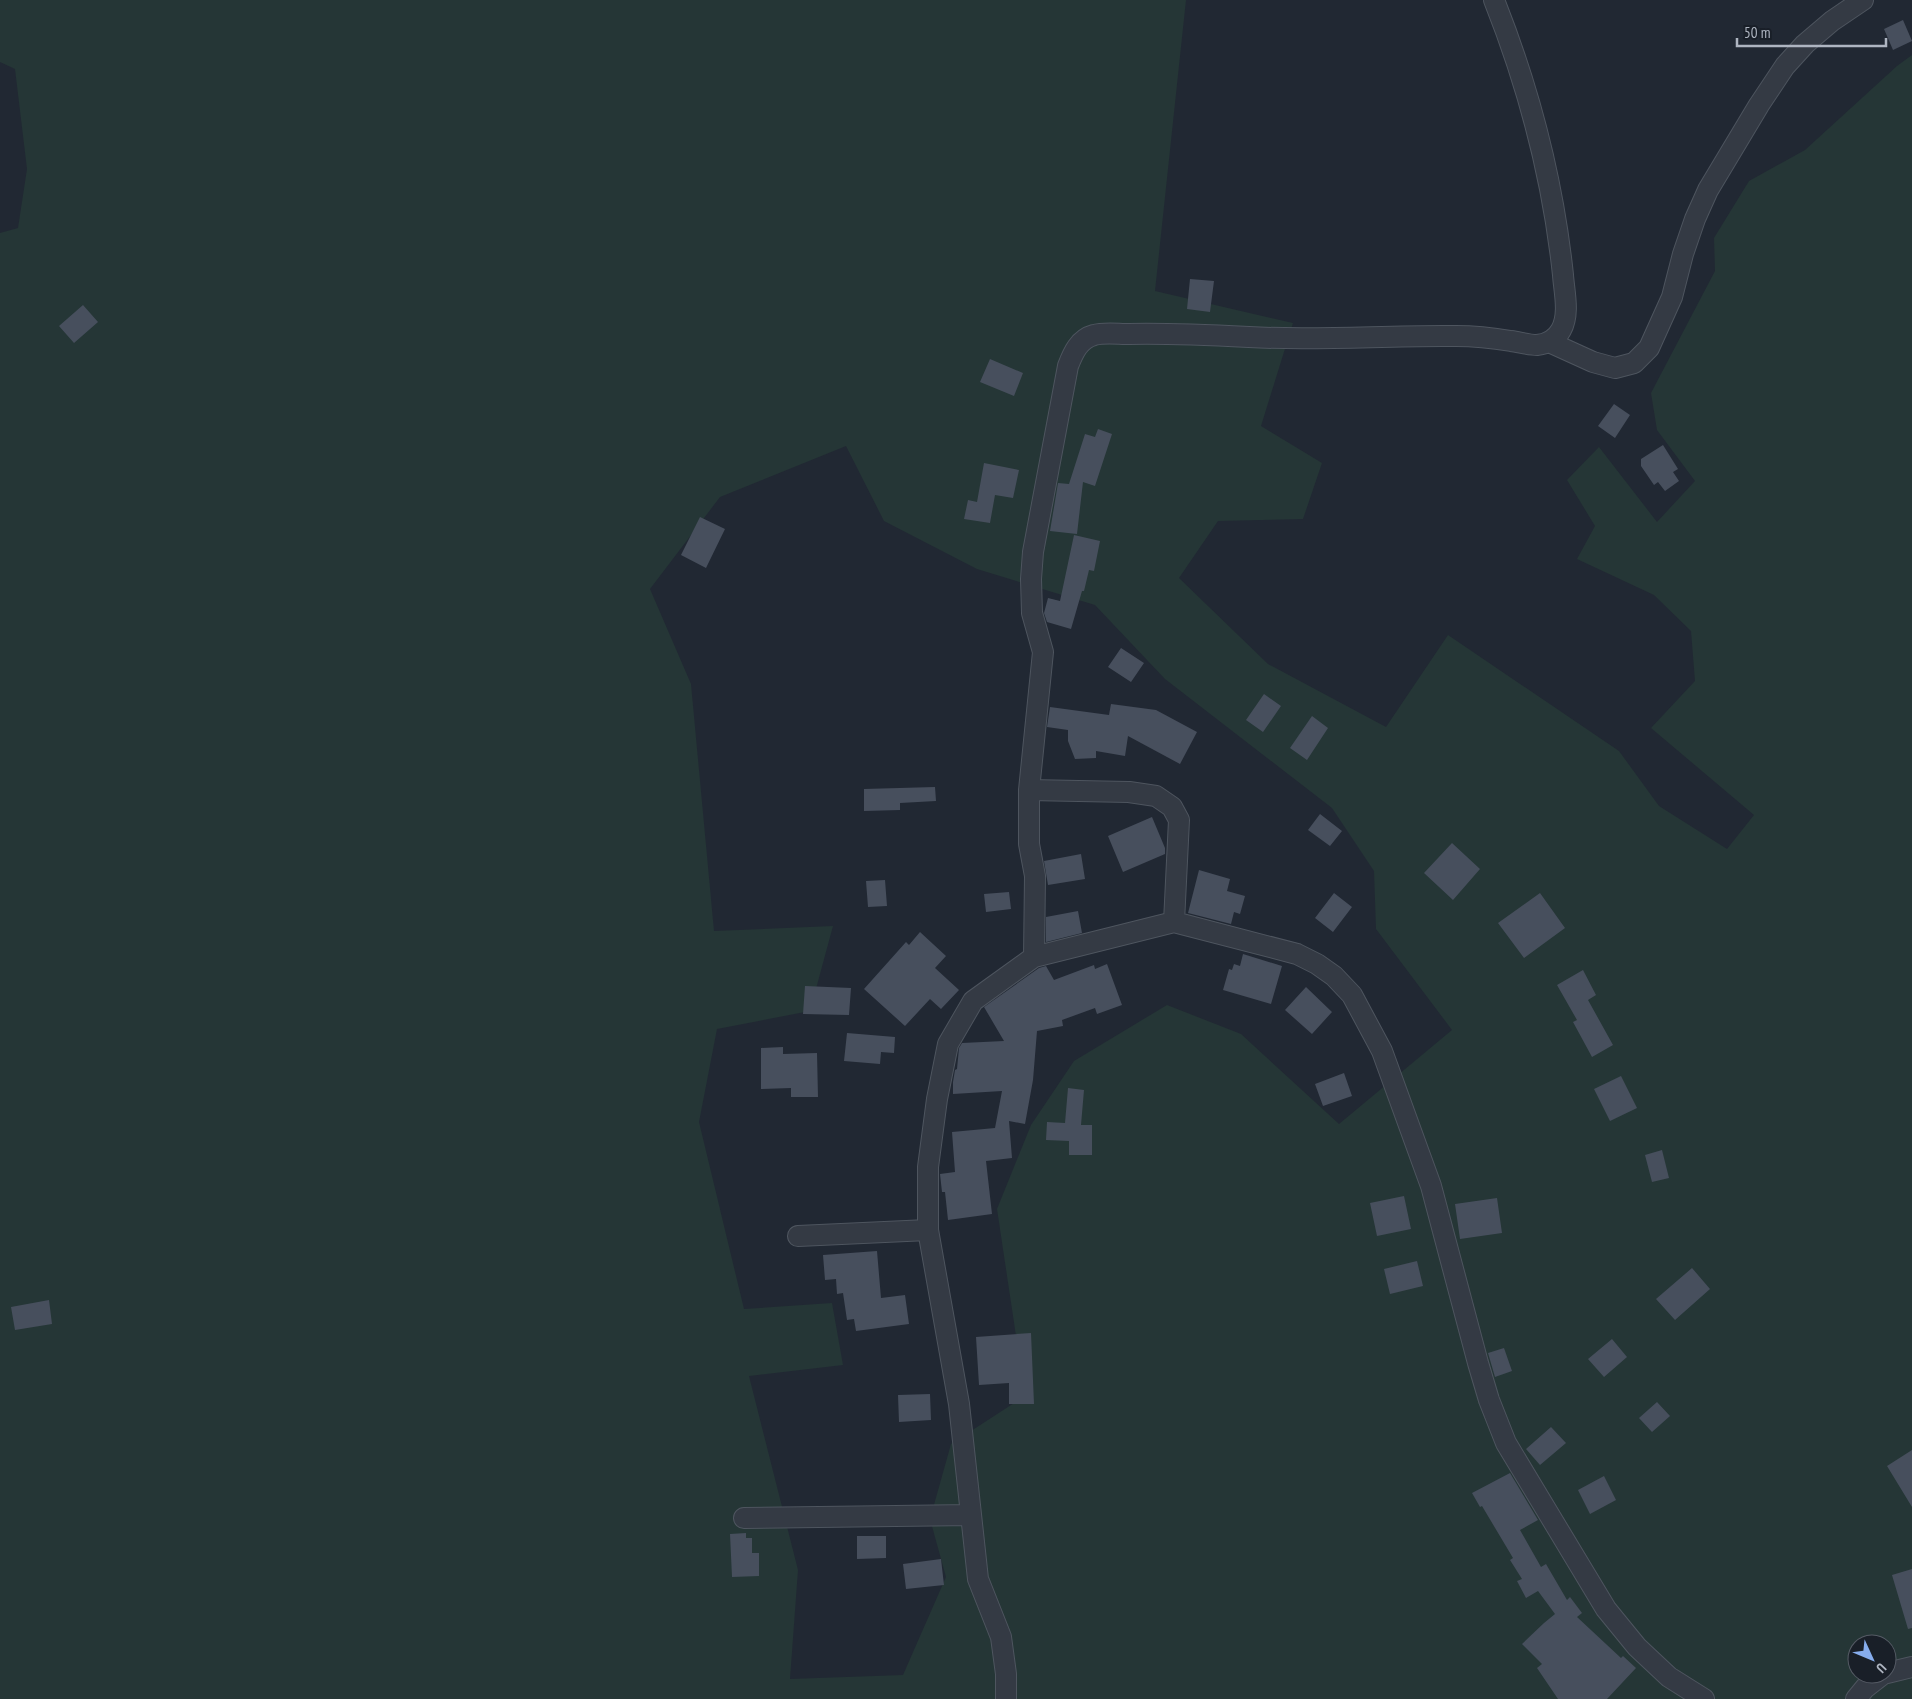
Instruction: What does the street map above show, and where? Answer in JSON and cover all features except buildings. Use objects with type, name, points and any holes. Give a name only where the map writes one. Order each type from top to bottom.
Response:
[{"type":"street","points":[[1034,958],[1035,876],[1028,844],[1029,790],[1043,652],[1032,613],[1033,552],[1068,366],[1073,352],[1083,340],[1095,335],[1147,333],[1275,339],[1359,338],[1406,335],[1463,336],[1536,345],[1549,342],[1562,328],[1565,316],[1560,253],[1551,192],[1536,123],[1513,46],[1494,0]]},
{"type":"street","points":[[1549,342],[1593,362],[1615,368],[1634,363],[1649,348],[1672,297],[1683,254],[1695,219],[1708,190],[1754,113],[1785,66],[1805,44],[1832,21],[1863,0]]},
{"type":"street","points":[[1029,790],[1129,792],[1156,796],[1172,807],[1179,820],[1174,922]]},
{"type":"street","points":[[1006,1699],[1006,1674],[1000,1637],[978,1579],[954,1368],[928,1230],[928,1167],[937,1099],[948,1044],[973,1001],[1034,958],[1174,922],[1297,954],[1317,964],[1334,976],[1352,995],[1382,1051],[1431,1186],[1478,1363],[1489,1400],[1506,1443],[1606,1609],[1637,1648],[1662,1671],[1704,1699]]},
{"type":"street","points":[[798,1236],[928,1230]]},
{"type":"street","points":[[744,1518],[971,1515]]},
{"type":"street","points":[[1897,1671],[1912,1668]]},
{"type":"street","points":[[1856,1699],[1870,1684]]},
{"type":"shaded area","points":[[0,0],[1186,0],[1155,291],[1293,323],[1261,426],[1322,463],[1303,519],[1218,521],[1179,578],[1268,664],[1386,727],[1448,635],[1619,751],[1659,806],[1727,849],[1754,815],[1651,728],[1695,681],[1691,631],[1654,595],[1577,559],[1595,526],[1567,480],[1599,447],[1657,522],[1695,481],[1657,430],[1651,393],[1715,271],[1714,238],[1749,181],[1805,150],[1897,66],[1912,55],[1912,1699],[0,1699],[0,233],[18,228],[27,169],[15,69],[0,62]],"holes":[[[846,446],[884,521],[977,569],[1095,605],[1165,679],[1332,808],[1374,871],[1376,929],[1452,1030],[1339,1124],[1241,1034],[1167,1005],[1074,1061],[1031,1125],[997,1209],[1025,1396],[951,1444],[930,1519],[946,1577],[903,1675],[790,1679],[798,1570],[749,1376],[843,1365],[832,1303],[744,1309],[699,1122],[717,1029],[810,1011],[833,926],[714,931],[691,684],[650,589],[720,497]]]}]
